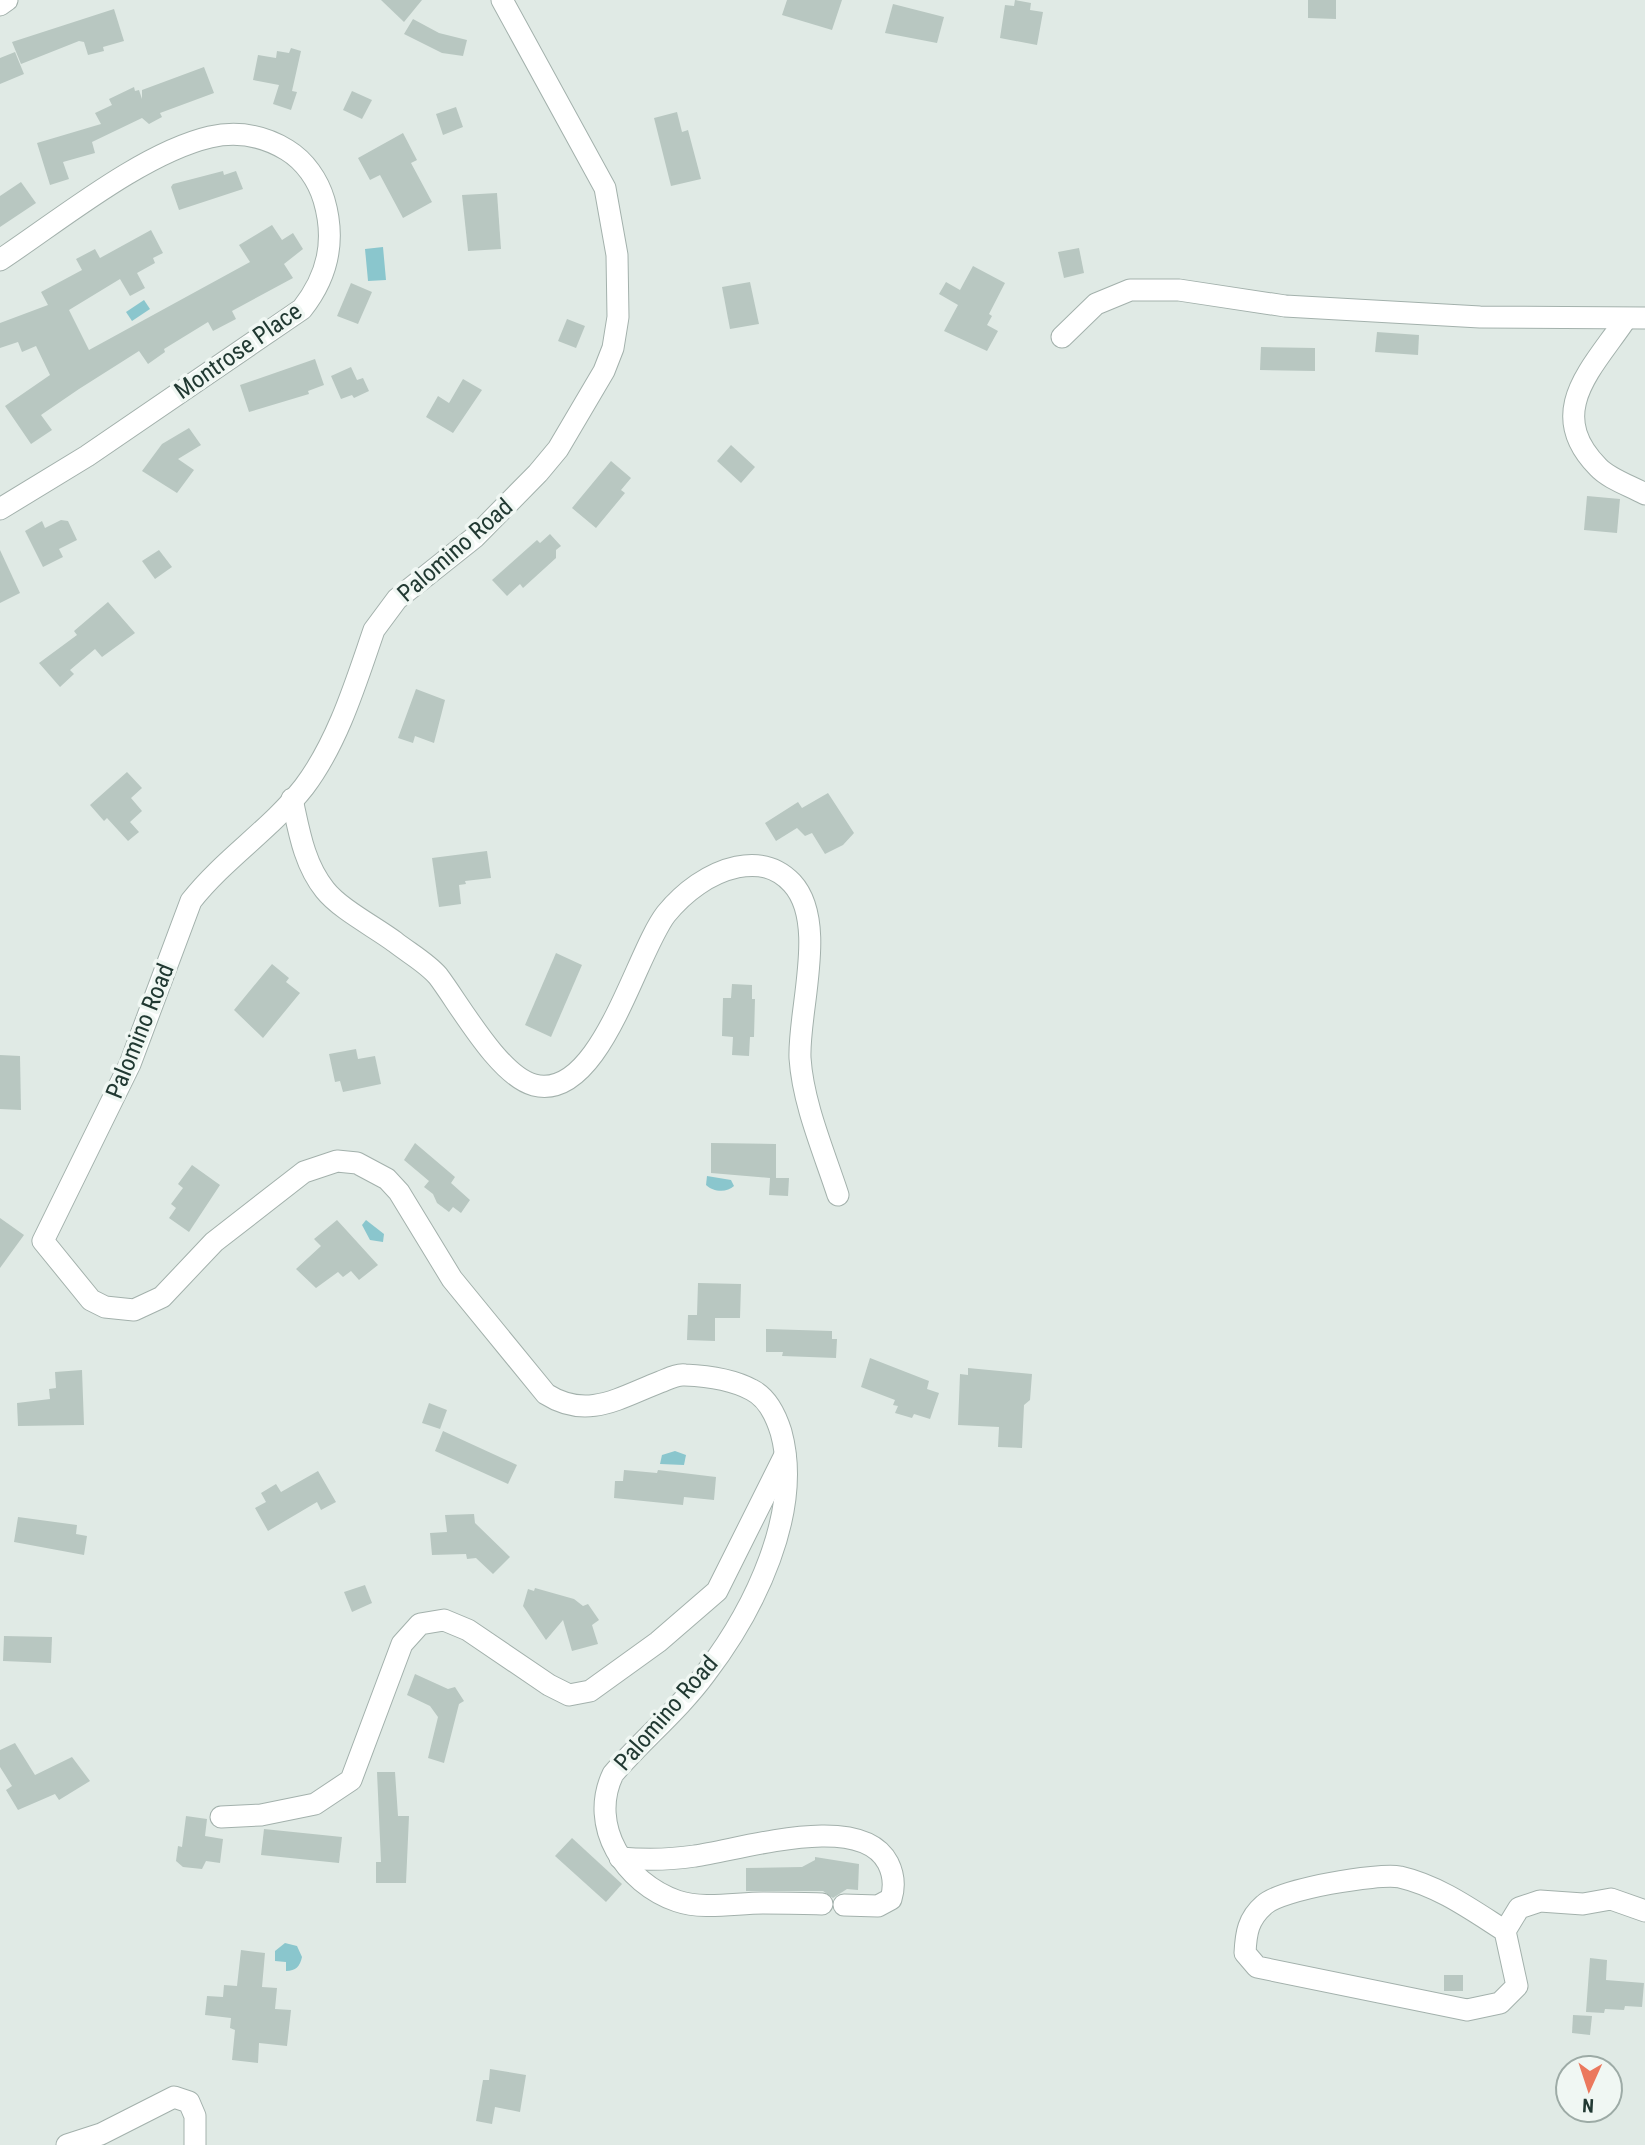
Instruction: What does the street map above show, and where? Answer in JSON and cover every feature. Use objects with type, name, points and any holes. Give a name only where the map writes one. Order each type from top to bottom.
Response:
[{"type":"street","points":[[0,5],[7,0]]},
{"type":"street","name":"Palomino Road","points":[[502,0],[605,188],[617,255],[618,317],[613,348],[604,371],[558,449],[538,473],[475,537],[397,599],[374,630],[332,740],[312,776],[292,799],[207,880],[191,901],[130,1064],[43,1241],[91,1300],[105,1307],[134,1310],[162,1297],[214,1242],[304,1171],[337,1161],[357,1163],[387,1179],[399,1192],[452,1279],[546,1394],[560,1404],[592,1407],[680,1374],[716,1377],[753,1390],[767,1402],[775,1414],[786,1453],[788,1490],[780,1526],[752,1602],[707,1672],[612,1774],[606,1789],[606,1826],[620,1858],[648,1885],[678,1901],[708,1905],[822,1904]]},
{"type":"street","name":"Montrose Place","points":[[0,260],[142,167],[211,137],[249,135],[271,141],[294,154],[312,173],[329,219],[326,268],[317,290],[302,309],[87,456],[0,509]]},
{"type":"street","points":[[1062,337],[1096,304],[1130,290],[1179,290],[1285,306],[1480,317],[1635,319]]},
{"type":"street","points":[[1635,319],[1576,392],[1573,420],[1579,439],[1599,469],[1645,494]]},
{"type":"street","points":[[292,799],[303,852],[326,891],[435,973],[508,1069],[532,1085],[561,1083],[584,1069],[599,1047],[648,943],[666,915],[695,885],[726,870],[752,864],[775,869],[793,884],[806,908],[808,961],[800,1058],[805,1087],[838,1195]]},
{"type":"street","name":"Palomino Road","points":[[221,1817],[261,1815],[315,1804],[351,1780],[402,1644],[420,1624],[444,1620],[468,1630],[549,1685],[569,1695],[590,1691],[658,1642],[717,1591],[786,1453]]},
{"type":"street","points":[[620,1858],[651,1860],[695,1856],[774,1840],[855,1838],[873,1845],[886,1859],[895,1887],[891,1899],[878,1906],[844,1905]]},
{"type":"street","points":[[1505,1931],[1434,1887],[1397,1877],[1313,1885],[1265,1903],[1246,1928],[1245,1953],[1257,1967],[1467,2010],[1500,2003],[1517,1986],[1505,1931],[1519,1908],[1540,1901],[1583,1904],[1611,1899],[1645,1912]]},
{"type":"street","points":[[66,2145],[101,2134],[174,2097],[189,2102],[195,2116],[195,2145]]},
{"type":"water","points":[[383,247],[386,280],[368,281],[365,249]]},
{"type":"water","points":[[144,300],[150,309],[132,321],[126,312]]},
{"type":"water","points":[[707,1176],[731,1180],[734,1186],[724,1191],[712,1189],[706,1185]]},
{"type":"water","points":[[366,1220],[384,1234],[383,1242],[370,1240],[362,1225]]},
{"type":"water","points":[[675,1451],[686,1455],[684,1465],[660,1464],[662,1455]]},
{"type":"water","points":[[285,1943],[297,1946],[302,1957],[297,1967],[289,1971],[286,1971],[286,1962],[275,1961],[275,1951]]},
{"type":"building","points":[[381,0],[422,0],[404,22]]},
{"type":"building","points":[[787,0],[842,0],[832,30],[782,15]]},
{"type":"building","points":[[1015,0],[1031,3],[1030,10],[1043,12],[1037,45],[1000,38],[1005,5],[1014,6]]},
{"type":"building","points":[[1308,0],[1336,0],[1336,19],[1308,18]]},
{"type":"building","points":[[893,4],[944,17],[937,43],[885,33]]},
{"type":"building","points":[[114,9],[124,41],[88,55],[84,42],[79,41],[21,64],[12,42]]},
{"type":"building","points":[[413,19],[439,33],[467,40],[463,56],[442,53],[404,34]]},
{"type":"building","points":[[291,48],[301,51],[292,91],[297,92],[291,110],[273,104],[279,85],[253,80],[258,55],[276,58],[277,51],[289,53]]},
{"type":"building","points":[[15,52],[24,74],[0,84],[0,58]]},
{"type":"building","points":[[204,67],[214,93],[160,113],[162,117],[149,124],[142,118],[92,142],[95,153],[63,162],[69,179],[50,185],[37,143],[101,124],[95,113],[112,105],[109,99],[134,87],[135,91],[139,90],[142,99],[142,90]]},
{"type":"building","points":[[352,91],[372,100],[362,119],[343,110]]},
{"type":"building","points":[[456,107],[463,127],[443,135],[436,114]]},
{"type":"building","points":[[677,112],[682,132],[688,130],[701,179],[671,186],[654,118]]},
{"type":"building","points":[[403,133],[417,160],[411,163],[432,202],[403,218],[380,175],[370,180],[358,158]]},
{"type":"building","points":[[223,171],[224,175],[236,171],[243,189],[179,210],[171,187],[173,184]]},
{"type":"building","points":[[21,182],[36,203],[0,227],[0,196]]},
{"type":"building","points":[[497,193],[501,249],[468,251],[462,195]]},
{"type":"building","points":[[272,225],[282,240],[293,233],[303,249],[284,264],[293,278],[232,311],[236,319],[213,331],[208,322],[164,349],[165,352],[148,364],[139,351],[79,389],[41,415],[52,430],[31,444],[5,406],[50,375],[36,346],[22,352],[18,342],[0,348],[0,323],[48,305],[41,292],[82,270],[76,259],[95,249],[100,258],[151,230],[163,253],[153,258],[155,263],[137,273],[145,288],[130,296],[120,279],[69,310],[89,350],[250,262],[239,245]]},
{"type":"building","points":[[1079,248],[1084,273],[1064,278],[1058,252]]},
{"type":"building","points":[[973,266],[1005,283],[989,314],[992,316],[987,325],[998,331],[987,351],[944,331],[958,305],[939,294],[946,282],[960,290]]},
{"type":"building","points":[[750,282],[759,324],[730,329],[722,287]]},
{"type":"building","points":[[351,283],[372,292],[358,324],[337,316]]},
{"type":"building","points":[[567,319],[585,326],[576,348],[558,341]]},
{"type":"building","points":[[1377,332],[1419,335],[1418,355],[1375,352]]},
{"type":"building","points":[[1261,347],[1315,348],[1315,371],[1260,370]]},
{"type":"building","points":[[315,359],[324,385],[308,391],[309,394],[249,412],[240,385]]},
{"type":"building","points":[[351,367],[357,380],[363,378],[369,391],[354,398],[352,395],[341,399],[331,376]]},
{"type":"building","points":[[463,379],[482,390],[453,433],[426,417],[438,396],[449,403]]},
{"type":"building","points":[[189,428],[201,445],[178,459],[194,470],[177,493],[142,471],[162,444]]},
{"type":"building","points":[[731,445],[755,467],[741,483],[717,461]]},
{"type":"building","points":[[611,461],[631,478],[621,490],[625,493],[596,528],[572,508]]},
{"type":"building","points":[[1587,496],[1620,499],[1617,533],[1584,530]]},
{"type":"building","points":[[61,520],[68,521],[77,540],[59,549],[63,557],[43,567],[25,531],[42,521],[45,528]]},
{"type":"building","points":[[550,534],[561,546],[556,550],[556,558],[523,588],[520,584],[507,596],[492,580],[537,540],[540,543]]},
{"type":"building","points":[[0,550],[20,593],[0,603]]},
{"type":"building","points":[[159,550],[172,567],[155,579],[142,561]]},
{"type":"building","points":[[108,602],[135,633],[102,657],[95,649],[70,670],[74,674],[60,687],[39,663],[77,635],[74,631]]},
{"type":"building","points":[[416,689],[445,700],[434,743],[415,736],[413,743],[398,738]]},
{"type":"building","points":[[127,772],[142,788],[131,798],[142,811],[130,822],[139,832],[128,841],[107,818],[104,821],[90,805]]},
{"type":"building","points":[[828,793],[854,833],[843,845],[825,854],[812,833],[805,836],[797,828],[776,841],[765,823],[798,802],[802,808]]},
{"type":"building","points":[[487,851],[491,878],[465,881],[466,884],[459,885],[461,904],[439,907],[432,858]]},
{"type":"building","points":[[556,953],[582,965],[551,1037],[525,1025]]},
{"type":"building","points":[[272,964],[289,978],[286,982],[300,993],[263,1038],[234,1010]]},
{"type":"building","points":[[732,984],[752,985],[752,999],[755,999],[754,1037],[750,1037],[749,1056],[732,1055],[733,1037],[722,1036],[723,998],[731,998]]},
{"type":"building","points":[[356,1049],[358,1059],[375,1056],[381,1084],[343,1092],[340,1081],[335,1082],[329,1054]]},
{"type":"building","points":[[0,1055],[20,1056],[21,1110],[0,1109]]},
{"type":"building","points":[[415,1143],[455,1177],[451,1183],[470,1200],[461,1213],[453,1207],[449,1212],[437,1203],[433,1194],[424,1187],[429,1181],[404,1160]]},
{"type":"building","points":[[711,1143],[776,1144],[776,1178],[789,1178],[788,1196],[769,1195],[770,1178],[711,1173]]},
{"type":"building","points":[[192,1165],[220,1185],[189,1232],[169,1218],[176,1208],[171,1204],[183,1188],[178,1184]]},
{"type":"building","points":[[0,1218],[24,1235],[0,1268]]},
{"type":"building","points":[[337,1220],[378,1265],[359,1280],[351,1271],[343,1277],[338,1272],[316,1288],[296,1269],[321,1246],[314,1239]]},
{"type":"building","points":[[698,1283],[741,1284],[740,1318],[715,1318],[715,1341],[687,1340],[688,1315],[697,1315]]},
{"type":"building","points":[[766,1329],[832,1331],[832,1339],[837,1339],[836,1358],[782,1356],[783,1352],[766,1352]]},
{"type":"building","points":[[870,1358],[929,1381],[927,1389],[939,1393],[930,1419],[914,1414],[912,1418],[895,1413],[898,1406],[893,1405],[895,1400],[861,1387]]},
{"type":"building","points":[[968,1368],[1032,1374],[1030,1400],[1024,1405],[1022,1448],[998,1447],[999,1427],[958,1425],[960,1374],[968,1375]]},
{"type":"building","points":[[82,1370],[84,1425],[18,1426],[17,1403],[50,1399],[49,1389],[56,1388],[55,1372]]},
{"type":"building","points":[[429,1403],[447,1410],[440,1429],[422,1423]]},
{"type":"building","points":[[443,1431],[517,1465],[508,1484],[435,1451]]},
{"type":"building","points":[[624,1470],[657,1473],[658,1470],[716,1477],[714,1500],[684,1497],[683,1505],[614,1498],[615,1481],[623,1481]]},
{"type":"building","points":[[318,1471],[336,1502],[321,1510],[317,1502],[268,1531],[255,1508],[266,1502],[261,1493],[276,1484],[281,1492]]},
{"type":"building","points":[[474,1514],[475,1523],[510,1557],[493,1574],[476,1558],[467,1559],[466,1554],[432,1555],[430,1533],[447,1532],[445,1515]]},
{"type":"building","points":[[18,1517],[77,1525],[76,1534],[87,1536],[84,1555],[14,1542]]},
{"type":"building","points":[[365,1585],[372,1603],[352,1612],[344,1592]]},
{"type":"building","points":[[535,1588],[574,1599],[583,1606],[588,1604],[599,1620],[592,1625],[598,1644],[572,1651],[563,1620],[546,1640],[523,1606],[528,1589],[534,1591]]},
{"type":"building","points":[[4,1636],[52,1637],[51,1663],[3,1661]]},
{"type":"building","points":[[415,1674],[448,1689],[455,1687],[464,1701],[459,1704],[444,1763],[428,1758],[438,1717],[430,1706],[407,1695]]},
{"type":"building","points":[[15,1743],[35,1775],[72,1757],[90,1781],[59,1800],[55,1794],[18,1810],[6,1790],[12,1786],[0,1767],[0,1750]]},
{"type":"building","points":[[377,1772],[395,1772],[398,1816],[409,1816],[406,1883],[376,1883],[376,1862],[381,1862]]},
{"type":"building","points":[[186,1816],[207,1819],[205,1836],[223,1839],[220,1863],[206,1861],[202,1869],[183,1867],[176,1861],[178,1846],[182,1847]]},
{"type":"building","points":[[264,1829],[342,1837],[339,1863],[261,1855]]},
{"type":"building","points":[[572,1838],[622,1884],[606,1902],[555,1856]]},
{"type":"building","points":[[815,1857],[859,1864],[858,1890],[847,1889],[833,1898],[823,1891],[746,1891],[746,1868],[802,1867],[815,1860]]},
{"type":"building","points":[[241,1950],[265,1953],[262,1987],[277,1988],[275,2009],[291,2010],[287,2046],[259,2043],[258,2063],[232,2060],[235,2030],[230,2028],[231,2018],[205,2015],[207,1996],[223,1997],[224,1985],[237,1986]]},
{"type":"building","points":[[1590,1958],[1607,1960],[1606,1980],[1644,1983],[1642,2007],[1605,2009],[1604,2013],[1586,2012]]},
{"type":"building","points":[[1444,1975],[1463,1975],[1463,1991],[1444,1991]]},
{"type":"building","points":[[1573,2015],[1592,2016],[1590,2035],[1572,2033]]},
{"type":"building","points":[[490,2069],[526,2075],[520,2112],[495,2107],[492,2124],[476,2121],[483,2080],[489,2080]]}]
